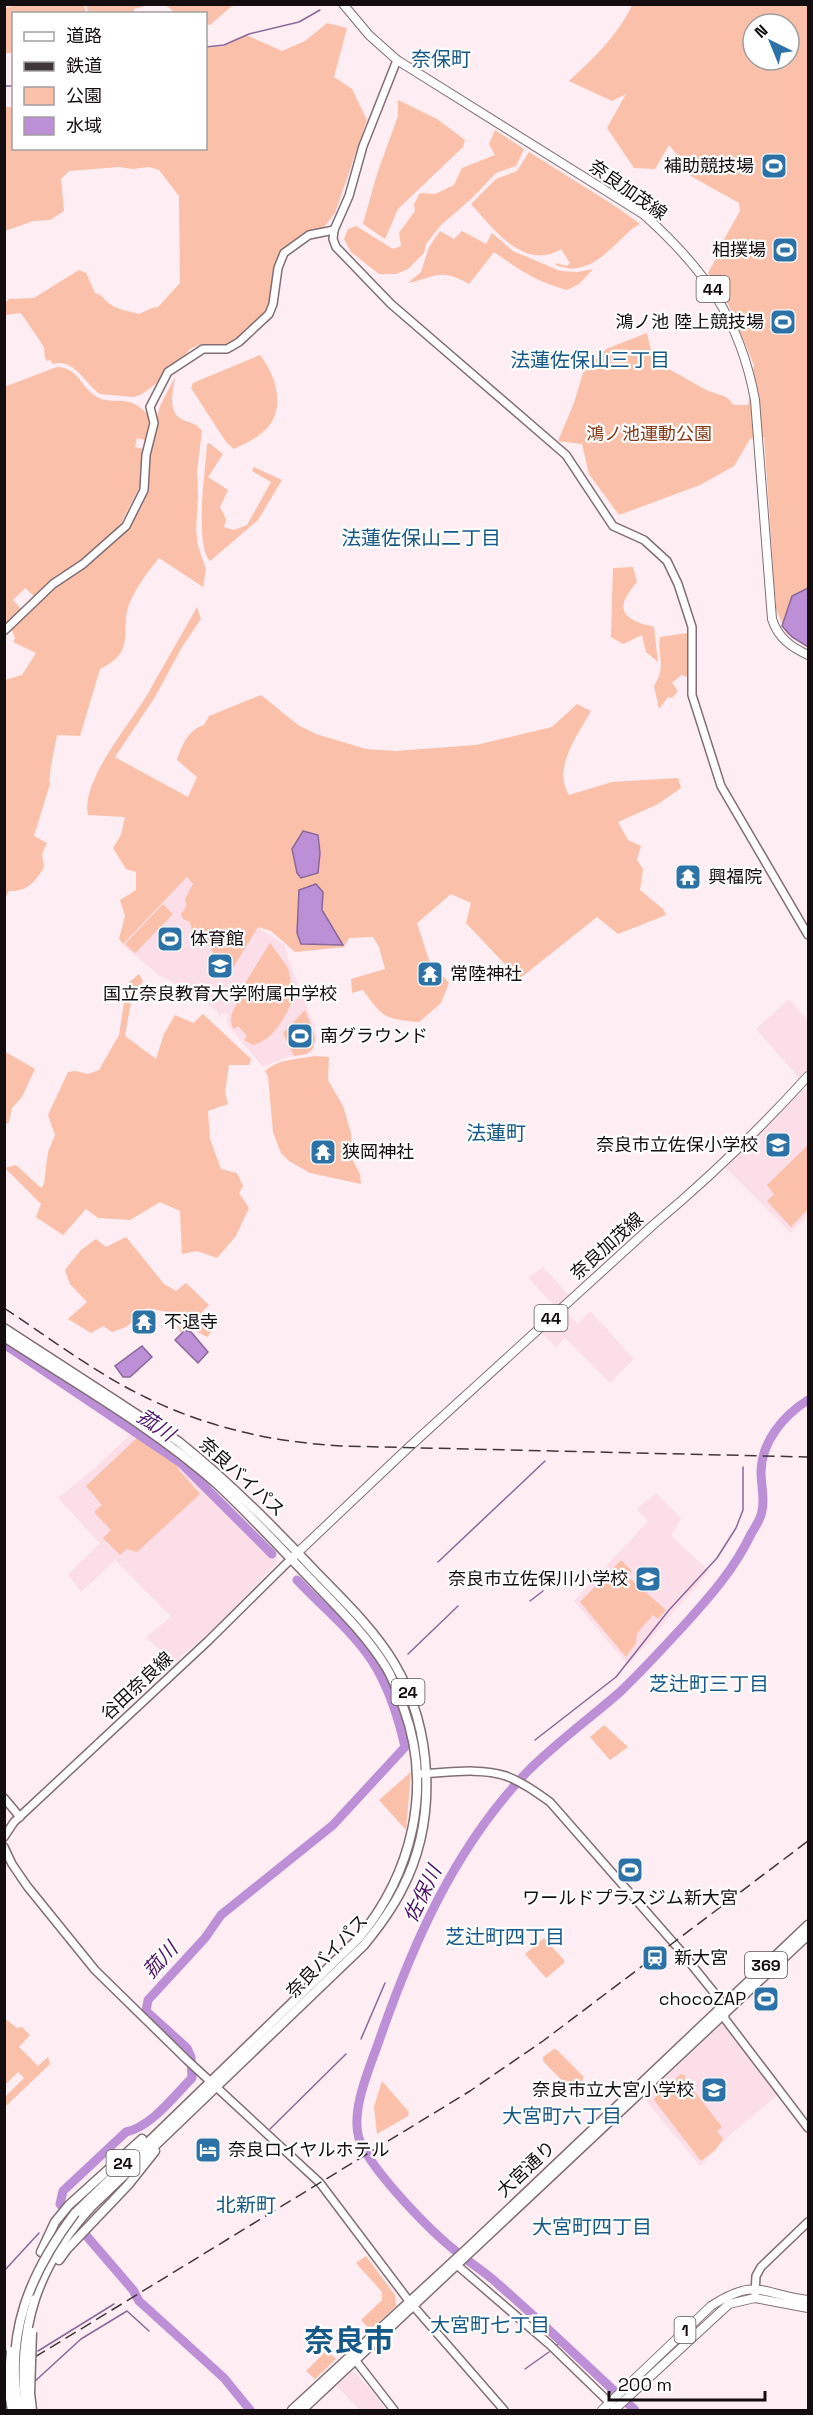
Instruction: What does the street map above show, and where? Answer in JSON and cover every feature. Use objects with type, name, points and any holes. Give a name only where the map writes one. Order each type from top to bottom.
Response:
[{"type":"highway","name":"奈良バイパス","points":[[4,1328],[177,1441],[258,1510],[294,1556]]},
{"type":"highway","name":"奈良バイパス","points":[[4,1337],[162,1440],[217,1484],[362,1621],[393,1662],[409,1693],[419,1722],[424,1748],[422,1773],[424,1816],[419,1846],[402,1889],[380,1925],[364,1945],[213,2084],[163,2138],[77,2216]]},
{"type":"highway","name":"大宮通り","points":[[291,2410],[457,2264],[808,1925]]},
{"type":"highway","name":"大宮通り","points":[[471,2250],[723,2017],[808,1935]]},
{"type":"highway","name":"奈良バイパス","points":[[19,2410],[15,2385],[17,2330],[52,2245],[173,2115],[213,2084]]},
{"type":"highway","points":[[41,2252],[60,2214],[126,2152],[173,2115]]},
{"type":"highway","points":[[59,2260],[86,2227],[134,2178],[163,2138]]},
{"type":"highway","name":"奈良バイパス","points":[[26,2410],[23,2355],[31,2296]]},
{"type":"highway","points":[[12,2410],[8,2386],[11,2345],[15,2321],[31,2296]]},
{"type":"highway","name":"24","points":[[31,2296],[30,2393],[32,2410]]},
{"type":"highway","name":"大宮通り","points":[[302,2410],[356,2361],[412,2304]]},
{"type":"main road","name":"奈良加茂線","points":[[343,4],[369,35],[397,60],[643,214],[675,244],[707,280],[727,312],[749,367],[755,400],[772,619],[782,638],[808,655]]},
{"type":"main road","name":"奈良加茂線","points":[[294,1556],[405,1451],[702,1182],[769,1118],[808,1076]]},
{"type":"main road","points":[[755,2288],[808,2300]]},
{"type":"main road","name":"1","points":[[615,2407],[626,2388],[711,2306],[735,2293],[755,2288]]},
{"type":"main road","name":"1","points":[[602,2410],[615,2407],[632,2394],[729,2304],[755,2298],[808,2308]]},
{"type":"street","points":[[397,60],[363,146],[349,196],[334,230],[333,239],[336,247],[391,304],[566,455],[613,526],[644,540],[667,561],[678,584],[692,627],[694,644],[692,695],[719,780],[730,803],[808,935]]},
{"type":"street","points":[[4,631],[52,584],[83,564],[126,526],[144,490],[146,455],[154,423],[150,407],[168,372],[203,349],[227,349],[239,342],[269,314],[273,304],[278,268],[284,253],[309,235],[334,230]]},
{"type":"street","name":"谷田奈良線","points":[[4,1837],[20,1817],[208,1641],[294,1556]]},
{"type":"street","points":[[422,1773],[484,1772],[509,1778],[527,1786],[550,1802],[679,1949],[724,2005],[723,2017],[808,2128]]},
{"type":"street","points":[[4,1798],[20,1817]]},
{"type":"street","points":[[4,1847],[27,1886],[95,1970],[198,2070],[320,2183],[412,2304],[504,2410]]},
{"type":"street","points":[[755,2298],[756,2276],[761,2267],[808,2222]]},
{"type":"street","points":[[457,2264],[549,2344],[615,2407]]},
{"type":"street","points":[[356,2361],[394,2410]]},
{"type":"shaded area","name":"国立奈良教育大学附属中学校","points":[[187,877],[193,884],[285,945],[287,956],[314,1025],[316,1038],[313,1050],[308,1054],[284,1058],[263,1067],[227,1024],[228,1014],[222,1013],[220,1017],[217,1011],[190,992],[159,975],[122,945]]},
{"type":"shaded area","points":[[789,999],[808,1021],[808,1067],[799,1078],[756,1029]]},
{"type":"shaded area","name":"奈良市立佐保小学校","points":[[803,1089],[808,1091],[808,1215],[791,1233],[725,1167]]},
{"type":"shaded area","points":[[543,1267],[569,1296],[557,1306],[528,1278]]},
{"type":"shaded area","points":[[564,1310],[578,1324],[590,1311],[634,1359],[610,1383],[565,1338],[556,1347],[541,1332]]},
{"type":"shaded area","points":[[134,1431],[209,1487],[231,1515],[262,1539],[278,1562],[212,1630],[182,1655],[176,1664],[146,1637],[171,1617],[115,1560],[81,1592],[68,1574],[100,1543],[58,1498],[94,1469]]},
{"type":"shaded area","name":"奈良市立佐保川小学校","points":[[656,1493],[681,1518],[671,1536],[709,1571],[628,1665],[574,1601],[648,1521],[637,1509]]},
{"type":"shaded area","name":"奈良市立大宮小学校","points":[[723,2023],[778,2095],[733,2132],[700,2166],[644,2098]]},
{"type":"shaded area","points":[[353,2371],[386,2410],[360,2410],[337,2386]]},
{"type":"green space","points":[[86,4],[149,5],[134,9],[134,12],[89,12]]},
{"type":"green space","points":[[15,5],[84,5],[86,12],[12,12],[12,53],[5,53],[5,8]]},
{"type":"green space","points":[[166,5],[233,5],[210,25],[207,24],[207,12],[174,12]]},
{"type":"green space","name":"鴻ノ池運動公園","points":[[632,5],[808,5],[808,648],[786,633],[776,609],[764,437],[750,439],[734,466],[700,485],[619,515],[589,474],[582,444],[558,441],[574,403],[583,373],[606,349],[647,333],[653,360],[706,390],[726,397],[734,405],[748,405],[754,365],[726,299],[708,273],[740,211],[739,203],[689,175],[684,163],[669,145],[655,169],[634,168],[607,128],[626,94],[612,101],[569,81],[605,46]]},
{"type":"green space","points":[[327,23],[347,28],[334,77],[352,89],[367,120],[335,213],[324,227],[315,230],[287,249],[266,315],[228,344],[199,345],[190,349],[169,374],[142,394],[134,397],[100,394],[73,368],[60,363],[52,364],[51,360],[47,361],[44,347],[23,316],[20,313],[5,315],[6,302],[9,299],[34,298],[79,270],[86,273],[95,293],[112,306],[139,314],[158,307],[180,283],[179,196],[159,170],[149,167],[69,171],[61,179],[64,211],[50,220],[33,221],[5,231],[5,107],[12,107],[12,150],[207,150],[207,48],[224,46],[246,35],[282,51],[305,41]]},
{"type":"green space","points":[[398,100],[437,119],[465,140],[463,147],[398,209],[385,239],[363,224],[377,174],[398,116]]},
{"type":"green space","points":[[495,130],[524,149],[516,166],[496,173],[441,225],[426,244],[424,253],[408,269],[396,274],[379,274],[351,252],[344,239],[348,229],[356,226],[393,249],[401,246],[399,233],[415,211],[414,204],[420,193],[435,194],[454,185],[462,168],[495,155],[489,144]]},
{"type":"green space","points":[[529,152],[640,224],[599,259],[579,268],[556,265],[556,263],[567,266],[570,263],[561,249],[547,255],[534,255],[510,244],[471,204],[496,179],[517,171]]},
{"type":"green space","points":[[440,231],[454,239],[462,231],[486,244],[492,233],[513,251],[560,271],[578,272],[593,269],[579,284],[567,290],[528,274],[494,252],[469,284],[444,275],[408,283],[421,272],[429,247]]},
{"type":"green space","points":[[260,355],[272,374],[277,407],[268,427],[253,439],[234,449],[226,442],[191,388],[193,383]]},
{"type":"green space","points":[[57,367],[70,370],[89,391],[101,399],[127,401],[150,417],[145,440],[137,438],[135,447],[143,449],[140,486],[120,525],[74,567],[57,575],[35,597],[25,588],[13,600],[22,610],[5,625],[4,387]]},
{"type":"green space","points":[[175,377],[172,402],[175,413],[179,418],[194,424],[202,431],[197,471],[196,530],[198,546],[206,569],[203,587],[159,558],[139,584],[127,612],[123,647],[112,662],[100,669],[80,736],[57,735],[50,784],[34,836],[47,843],[42,854],[44,867],[30,885],[21,890],[9,891],[5,898],[5,680],[22,675],[36,653],[13,642],[15,638],[11,628],[58,582],[77,574],[128,527],[147,489],[148,456],[154,428],[160,406]]},
{"type":"green space","points":[[209,443],[223,454],[208,477],[228,490],[220,507],[226,519],[224,527],[234,530],[247,525],[271,482],[252,471],[254,467],[282,480],[258,520],[210,561],[205,553],[202,523],[203,487],[207,444]]},
{"type":"green space","points":[[633,567],[637,582],[625,599],[624,610],[626,615],[632,619],[654,627],[658,662],[646,652],[642,635],[623,644],[611,637],[613,568]]},
{"type":"green space","points":[[197,607],[201,619],[182,647],[155,697],[115,757],[188,797],[197,777],[177,760],[186,739],[194,730],[204,725],[209,716],[261,695],[298,725],[316,734],[366,749],[395,751],[476,745],[552,727],[577,704],[591,711],[565,763],[563,774],[569,795],[612,782],[678,778],[681,788],[658,804],[618,822],[628,840],[641,846],[637,860],[643,869],[640,890],[663,909],[666,915],[618,934],[597,917],[519,979],[466,923],[471,903],[451,894],[417,923],[429,960],[449,983],[441,1003],[419,1022],[399,1020],[386,1015],[375,1006],[363,990],[352,993],[351,979],[385,969],[379,947],[373,937],[349,938],[344,947],[295,952],[271,931],[258,927],[233,968],[213,954],[211,947],[194,939],[190,922],[183,919],[181,914],[186,907],[185,899],[193,884],[187,877],[123,944],[119,939],[125,916],[120,900],[136,890],[136,872],[126,869],[113,848],[121,835],[125,817],[88,815],[88,800],[100,767],[143,701]]},
{"type":"green space","points":[[687,633],[687,677],[681,675],[672,683],[678,691],[672,698],[668,697],[659,709],[654,686],[661,667],[660,637]]},
{"type":"green space","points":[[163,904],[173,914],[135,953],[125,944]]},
{"type":"green space","points":[[270,943],[288,968],[294,997],[273,1033],[253,1045],[244,1040],[247,1036],[238,1026],[234,1029],[231,1016],[242,995],[239,993]]},
{"type":"green space","points":[[139,974],[143,981],[131,1002],[125,1036],[156,1059],[164,1034],[175,1015],[193,1023],[203,1014],[251,1059],[249,1065],[229,1065],[225,1092],[228,1104],[208,1111],[210,1139],[221,1169],[237,1173],[243,1186],[239,1193],[249,1208],[236,1236],[217,1258],[197,1251],[182,1254],[180,1211],[160,1202],[130,1220],[98,1218],[86,1209],[63,1235],[36,1217],[41,1204],[5,1168],[16,1165],[41,1188],[44,1184],[48,1152],[55,1135],[48,1115],[68,1072],[88,1074],[99,1070],[119,1035],[127,984]]},
{"type":"green space","name":"南グラウンド","points":[[305,1010],[315,1040],[312,1050],[306,1054],[294,1056],[283,1033]]},
{"type":"green space","points":[[4,1051],[35,1069],[22,1097],[12,1108],[9,1122],[5,1125]]},
{"type":"green space","points":[[315,1056],[329,1057],[328,1080],[343,1106],[351,1133],[352,1159],[360,1174],[361,1184],[310,1173],[289,1161],[281,1153],[273,1132],[268,1076],[265,1071],[282,1062]]},
{"type":"green space","points":[[808,1145],[808,1209],[791,1227],[767,1201],[774,1194],[767,1185]]},
{"type":"green space","points":[[126,1237],[164,1284],[176,1291],[186,1283],[209,1305],[201,1313],[212,1331],[207,1337],[192,1329],[180,1332],[172,1313],[147,1308],[126,1327],[112,1332],[103,1326],[91,1333],[68,1319],[87,1302],[70,1284],[65,1270],[81,1250],[96,1239],[106,1247]]},
{"type":"green space","points":[[138,1437],[177,1464],[178,1469],[200,1494],[137,1552],[127,1549],[120,1555],[103,1538],[111,1530],[94,1512],[102,1505],[86,1486]]},
{"type":"green space","points":[[621,1560],[632,1571],[628,1577],[666,1610],[658,1619],[653,1615],[637,1633],[636,1643],[626,1657],[580,1602]]},
{"type":"green space","points":[[604,1725],[628,1747],[610,1760],[590,1737]]},
{"type":"green space","points":[[411,1772],[406,1830],[379,1800]]},
{"type":"green space","points":[[544,1938],[564,1960],[564,1963],[546,1978],[525,1954]]},
{"type":"green space","points":[[7,2020],[17,2028],[22,2027],[30,2035],[19,2047],[38,2066],[48,2057],[50,2064],[5,2107],[5,2097],[24,2078],[18,2072],[5,2085],[4,2022]]},
{"type":"green space","points":[[554,2049],[583,2076],[583,2080],[573,2089],[570,2089],[543,2061],[543,2057]]},
{"type":"green space","points":[[681,2074],[686,2076],[684,2078],[722,2127],[717,2131],[723,2139],[716,2149],[701,2161],[654,2100],[662,2089]]},
{"type":"green space","points":[[382,2081],[409,2112],[408,2116],[377,2134],[374,2107]]},
{"type":"green space","points":[[366,2256],[395,2295],[396,2306],[370,2330],[361,2320],[382,2300],[382,2292],[356,2263]]},
{"type":"green space","points":[[327,2350],[336,2359],[315,2379],[306,2371]]},
{"type":"water","points":[[808,588],[808,647],[792,637],[782,626],[792,596]]},
{"type":"water","points":[[303,831],[318,835],[320,853],[318,873],[301,878],[297,873],[292,849]]},
{"type":"water","points":[[316,884],[323,892],[322,910],[343,945],[301,944],[297,933],[299,890]]},
{"type":"water","points":[[185,1330],[191,1332],[208,1352],[198,1363],[175,1340]]},
{"type":"water","points":[[142,1346],[152,1357],[130,1377],[123,1377],[115,1366]]},
{"type":"waterway","points":[[207,47],[224,45],[249,34],[299,22],[320,10]]},
{"type":"waterway","points":[[4,86],[12,86]]},
{"type":"waterway","name":"菰川","points":[[4,1344],[181,1463],[272,1554]]},
{"type":"waterway","name":"佐保川","points":[[635,2410],[515,2299],[446,2242],[403,2200],[377,2168],[360,2141],[357,2130],[359,2104],[406,1968],[457,1864],[501,1801],[527,1772],[629,1684],[687,1622],[722,1580],[738,1558],[760,1517],[763,1506],[761,1472],[765,1450],[783,1421],[808,1400]]},
{"type":"waterway","points":[[438,1562],[545,1461]]},
{"type":"waterway","points":[[535,1740],[616,1677],[669,1610],[717,1558],[736,1528],[743,1510],[743,1467]]},
{"type":"waterway","name":"菰川","points":[[70,2216],[60,2204],[63,2191],[126,2132],[136,2129],[153,2117],[192,2078],[191,2057],[187,2048],[146,2011],[148,2000],[205,1938],[221,1915],[333,1825],[405,1747],[397,1717],[377,1669],[360,1645],[297,1580]]},
{"type":"waterway","points":[[530,1601],[543,1591]]},
{"type":"waterway","points":[[408,1654],[458,1606]]},
{"type":"waterway","points":[[361,2039],[385,1983]]},
{"type":"waterway","points":[[270,2129],[346,2054]]},
{"type":"waterway","name":"菰川","points":[[78,2226],[133,2290],[139,2301],[224,2378],[250,2410]]},
{"type":"waterway","points":[[4,2271],[39,2233]]},
{"type":"waterway","points":[[38,2351],[114,2304]]},
{"type":"waterway","points":[[33,2383],[81,2339],[127,2311],[149,2331]]},
{"type":"waterway","points":[[555,2347],[561,2341]]},
{"type":"waterway","points":[[525,2369],[549,2352]]},
{"type":"railway","points":[[4,1308],[128,1389],[194,1418],[266,1437],[341,1446],[808,1457]]},
{"type":"railway","points":[[4,2376],[470,2091],[543,2041],[808,1841]]},
{"type":"place","name":"補助競技場","points":[[774,166]]},
{"type":"place","name":"相撲場","points":[[785,250]]},
{"type":"place","name":"鴻ノ池 陸上競技場","points":[[783,322]]},
{"type":"place","name":"興福院","points":[[688,877]]},
{"type":"place","name":"体育館","points":[[170,939]]},
{"type":"place","name":"国立奈良教育大学附属中学校","points":[[220,966]]},
{"type":"place","name":"常陸神社","points":[[430,974]]},
{"type":"place","name":"南グラウンド","points":[[300,1036]]},
{"type":"place","name":"奈良市立佐保小学校","points":[[778,1145]]},
{"type":"place","name":"狭岡神社","points":[[323,1152]]},
{"type":"place","name":"不退寺","points":[[144,1322]]},
{"type":"place","name":"奈良市立佐保川小学校","points":[[648,1579]]},
{"type":"place","name":"ワールドプラスジム新大宮","points":[[630,1870]]},
{"type":"place","name":"新大宮","points":[[655,1958]]},
{"type":"place","name":"chocoZAP","points":[[766,1999]]},
{"type":"place","name":"奈良市立大宮小学校","points":[[714,2090]]},
{"type":"place","name":"奈良ロイヤルホテル","points":[[208,2150]]},
{"type":"district","name":"奈保町","points":[[441,59]]},
{"type":"district","name":"法蓮佐保山三丁目","points":[[590,360]]},
{"type":"district","name":"法蓮佐保山二丁目","points":[[421,538]]},
{"type":"district","name":"法蓮町","points":[[496,1133]]},
{"type":"district","name":"芝辻町三丁目","points":[[709,1684]]},
{"type":"district","name":"芝辻町四丁目","points":[[505,1937]]},
{"type":"district","name":"大宮町六丁目","points":[[562,2116]]},
{"type":"district","name":"北新町","points":[[246,2205]]},
{"type":"district","name":"大宮町四丁目","points":[[592,2227]]},
{"type":"district","name":"大宮町七丁目","points":[[490,2325]]},
{"type":"district","name":"奈良市","points":[[349,2341]]}]
